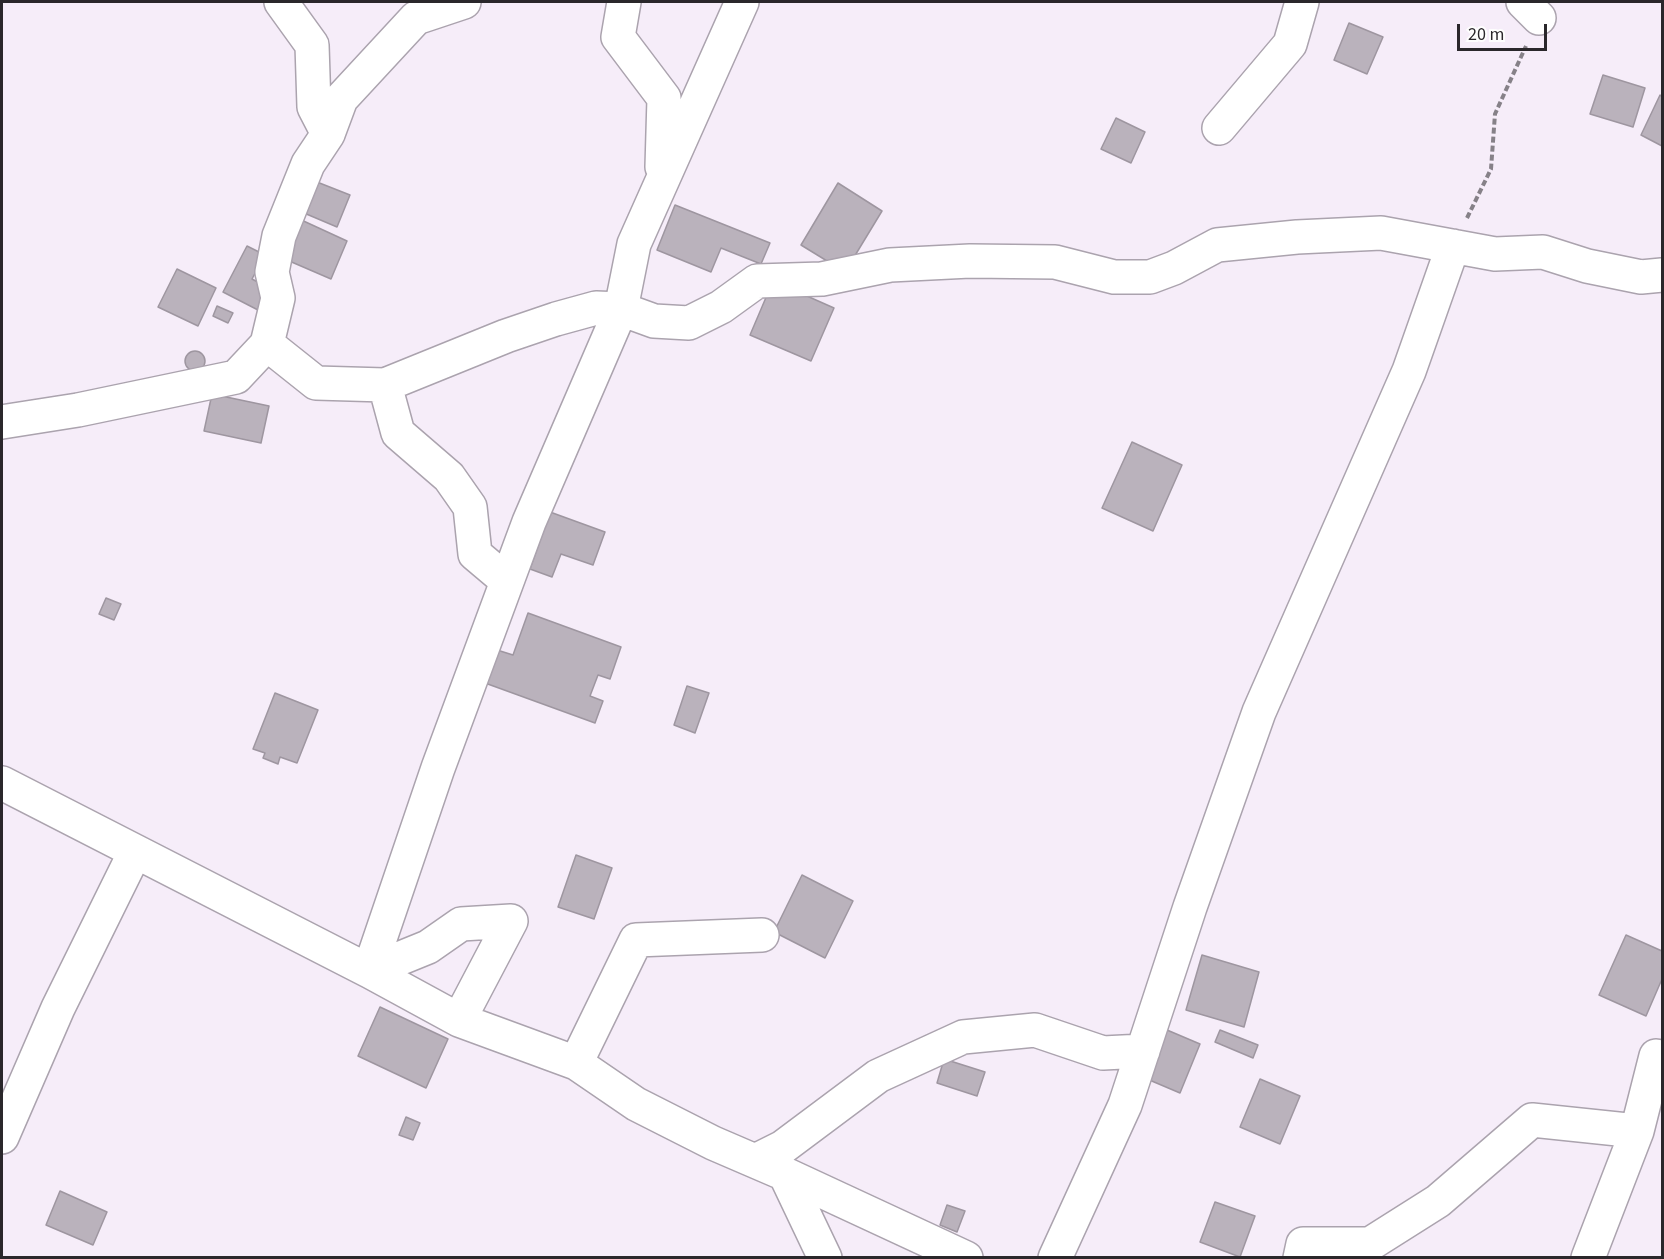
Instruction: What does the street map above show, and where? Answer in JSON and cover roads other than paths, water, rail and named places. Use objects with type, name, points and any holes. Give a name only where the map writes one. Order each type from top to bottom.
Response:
[{"type":"street","points":[[280,2],[312,45],[314,107],[328,134]]},
{"type":"street","points":[[2,422],[78,411],[236,377],[267,344],[278,298],[272,272],[279,236],[309,164],[328,134],[341,99],[416,18],[464,2]]},
{"type":"street","points":[[624,2],[618,37],[664,98],[662,181]]},
{"type":"street","points":[[369,971],[438,768],[529,522],[621,309],[634,244],[742,2]]},
{"type":"street","points":[[1219,128],[1290,44],[1302,2]]},
{"type":"street","points":[[267,344],[316,383],[385,386],[506,336],[596,308],[621,309],[654,321],[689,323],[722,307],[757,281],[822,279],[890,265],[970,261],[1055,262],[1114,277],[1150,277],[1174,268],[1217,245],[1297,237],[1381,233],[1495,254],[1543,252],[1587,266],[1641,277],[1662,275]]},
{"type":"street","points":[[1055,1257],[1125,1105],[1190,907],[1259,712],[1409,371],[1453,246]]},
{"type":"street","points":[[385,386],[398,433],[449,477],[470,507],[475,554],[507,581]]},
{"type":"street","points":[[2,783],[369,971],[459,1020],[576,1063],[636,1104],[713,1143],[966,1257]]},
{"type":"street","points":[[2,1137],[58,1008],[135,852]]},
{"type":"street","points":[[369,971],[428,947],[462,924],[511,921],[459,1020]]},
{"type":"street","points":[[576,1063],[636,940],[762,935]]},
{"type":"street","points":[[755,1161],[783,1147],[878,1076],[963,1037],[1035,1030],[1103,1053],[1143,1052]]},
{"type":"street","points":[[1588,1257],[1637,1131],[1656,1056]]},
{"type":"street","points":[[1300,1257],[1303,1244],[1370,1245],[1438,1201],[1532,1120],[1637,1131]]},
{"type":"street","points":[[785,1174],[825,1257]]}]
